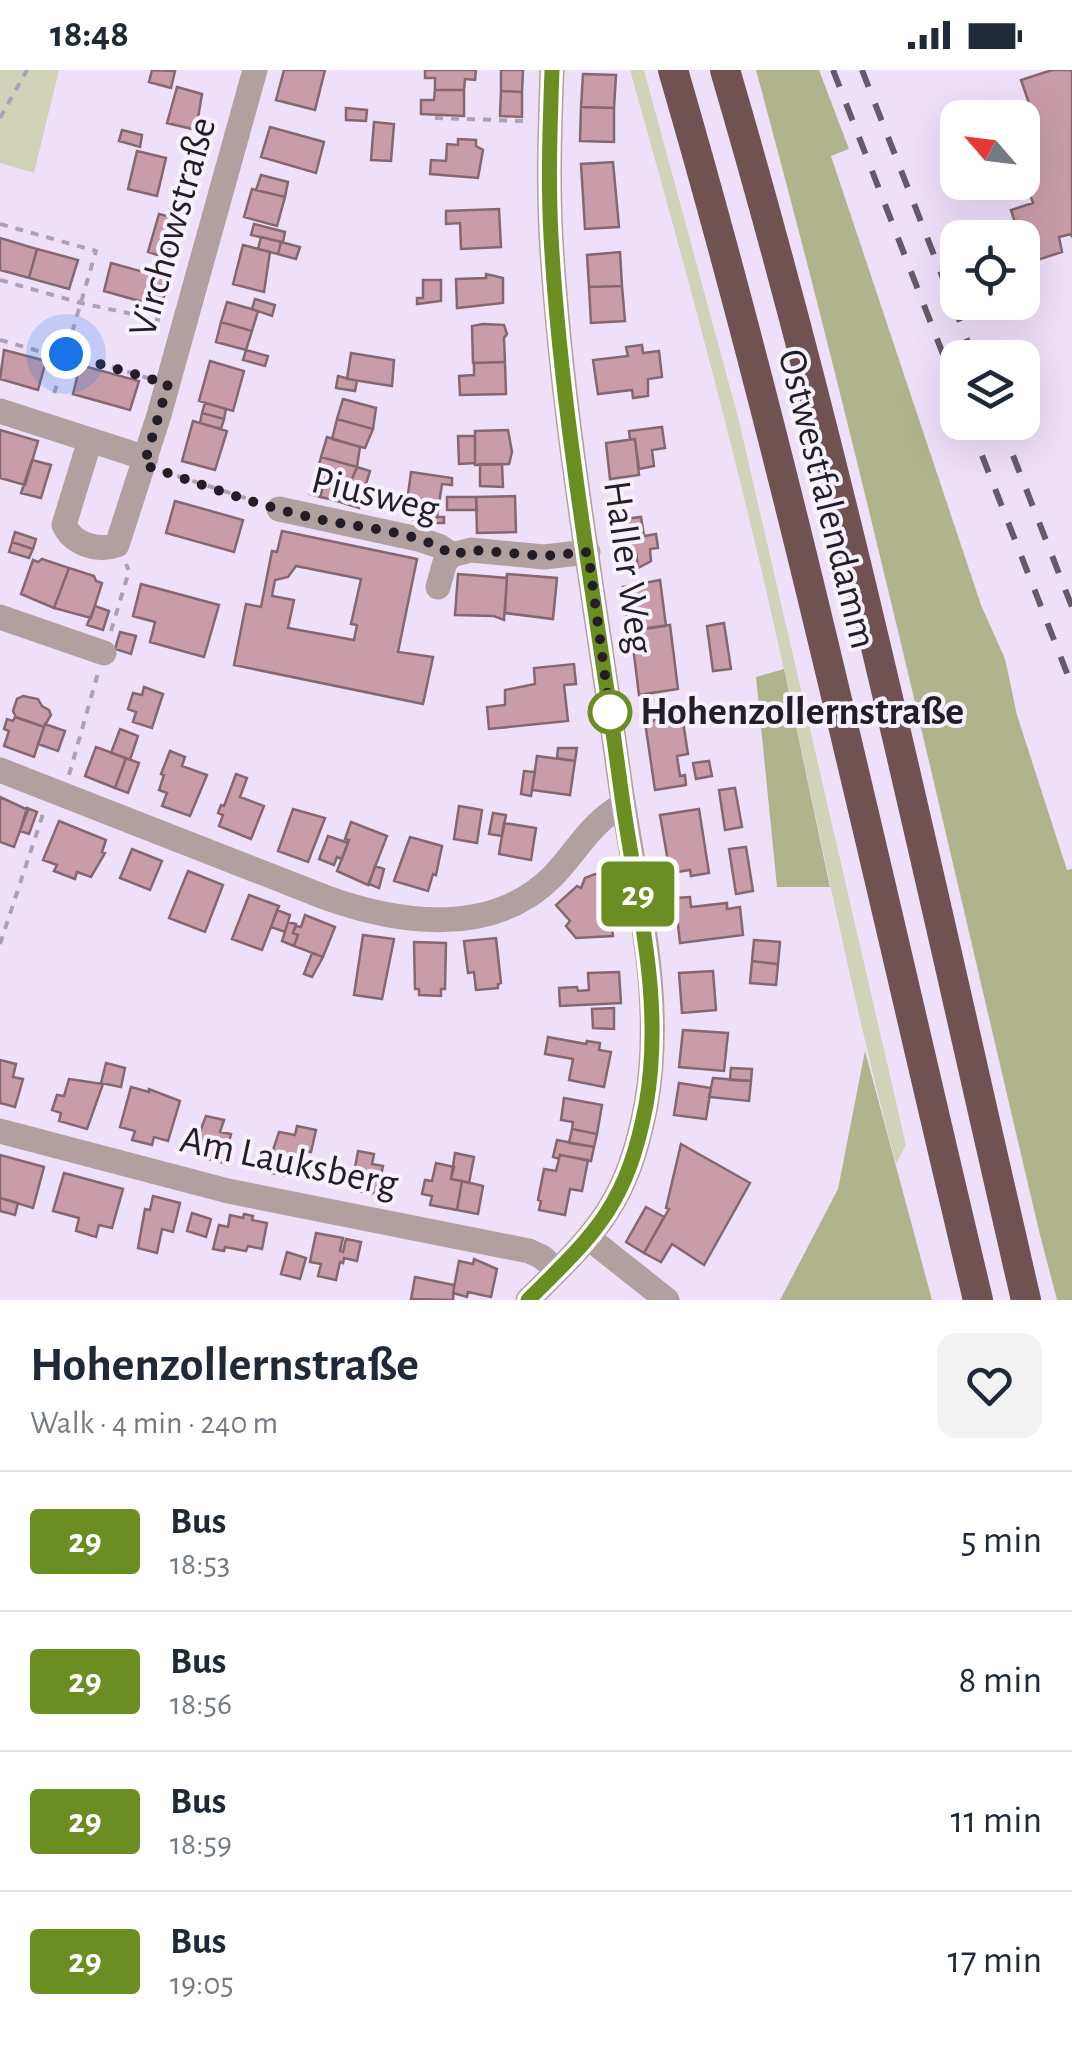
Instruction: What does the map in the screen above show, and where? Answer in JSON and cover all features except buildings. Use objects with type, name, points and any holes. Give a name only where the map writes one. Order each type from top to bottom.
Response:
[{"type":"highway","name":"Ostwestfalendamm","points":[[673,70],[773,439],[978,1300]]},
{"type":"highway","name":"Ostwestfalendamm","points":[[725,70],[822,418],[1026,1300]]},
{"type":"street","name":"Virchowstraße","points":[[116,545],[168,384],[255,70]]},
{"type":"street","name":"Haller Weg","points":[[528,1300],[590,1239],[620,1195],[646,1105],[652,1062],[650,976],[623,806],[555,300],[549,192],[552,70]]},
{"type":"street","points":[[0,411],[145,461]]},
{"type":"street","points":[[90,440],[64,525],[68,534],[87,544],[106,548],[116,545]]},
{"type":"street","name":"Piusweg","points":[[279,509],[418,539],[452,555]]},
{"type":"street","name":"Piusweg","points":[[438,587],[440,572],[452,555],[471,550],[544,556],[588,552]]},
{"type":"street","points":[[0,618],[104,653]]},
{"type":"street","points":[[0,770],[358,909],[437,919],[475,918],[508,909],[531,896],[570,858],[605,814],[623,806]]},
{"type":"street","name":"Am Lauksberg","points":[[0,1130],[228,1191],[529,1251],[542,1256],[558,1272]]},
{"type":"street","points":[[590,1239],[667,1300]]},
{"type":"path","points":[[0,118],[27,70]]},
{"type":"path","points":[[435,118],[550,121]]},
{"type":"path","points":[[0,224],[96,251],[45,425]]},
{"type":"path","points":[[0,280],[81,303],[185,325]]},
{"type":"path","points":[[0,340],[168,384]]},
{"type":"path","points":[[145,461],[279,509]]},
{"type":"path","points":[[0,944],[44,810],[68,780],[129,571],[116,545]]},
{"type":"green space","points":[[0,70],[59,70],[34,173],[0,163]]},
{"type":"green space","points":[[630,70],[644,70],[738,417],[906,1145],[896,1164],[749,519]]},
{"type":"green space","points":[[756,70],[819,70],[849,149],[831,156],[981,605],[1005,659],[1017,715],[1067,870],[1072,869],[1072,1300],[1057,1300],[1040,1235],[868,506]]},
{"type":"green space","points":[[784,669],[830,887],[777,887],[756,677]]},
{"type":"green space","points":[[865,1051],[932,1300],[780,1300],[838,1189]]},
{"type":"railway","points":[[833,70],[940,346]]},
{"type":"railway","points":[[862,70],[967,340]]},
{"type":"railway","points":[[976,440],[1072,686]]},
{"type":"railway","points":[[1007,440],[1072,607]]},
{"type":"bus line","name":"29","points":[[528,1300],[590,1239],[620,1195],[646,1105],[653,1027],[648,956],[623,806],[555,300],[549,192],[552,70]]},
{"type":"place","name":"Hohenzollernstraße","points":[[610,712]]},
{"type":"route","points":[[66,354],[168,384],[144,465],[307,517],[418,539],[452,555],[471,550],[544,556],[588,552],[610,712]]}]
